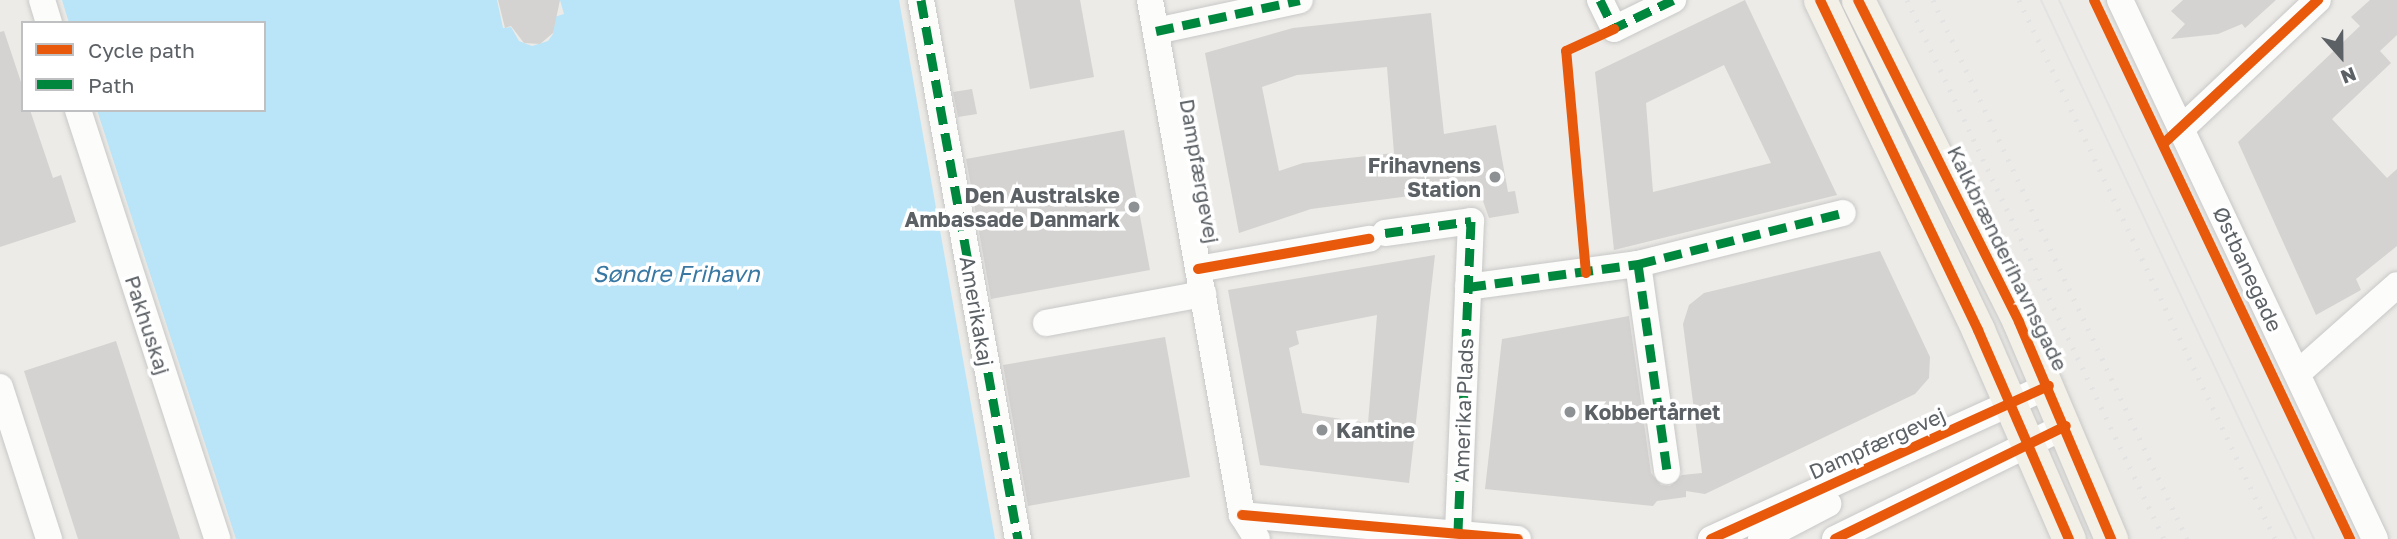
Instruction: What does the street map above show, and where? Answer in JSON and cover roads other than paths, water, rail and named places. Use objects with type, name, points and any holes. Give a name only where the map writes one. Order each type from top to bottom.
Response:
[{"type":"main road","points":[[1820,0],[2069,539]]},
{"type":"main road","name":"Kalkbrænderihavnsgade","points":[[1858,0],[2049,386],[2111,539]]},
{"type":"street","points":[[42,0],[48,21]]},
{"type":"street","name":"Amerikakaj","points":[[921,0],[1018,539]]},
{"type":"street","name":"Dampfærgevej","points":[[1150,0],[1201,282],[1251,532],[1458,533],[1518,539]]},
{"type":"street","points":[[1600,0],[1614,29],[1673,0]]},
{"type":"street","name":"Østbanegade","points":[[2120,0],[2375,539]]},
{"type":"street","points":[[2181,129],[2318,0]]},
{"type":"street","points":[[1156,31],[1284,1]]},
{"type":"street","name":"Pakhuskaj","points":[[79,112],[218,539]]},
{"type":"street","points":[[1468,287],[1638,264],[1843,213]]},
{"type":"street","name":"Amerika Plads","points":[[1201,282],[1377,236],[1471,221],[1458,533]]},
{"type":"street","points":[[1638,264],[1667,471]]},
{"type":"street","points":[[1046,323],[1201,282]]},
{"type":"street","points":[[2298,373],[2397,285]]},
{"type":"street","name":"Dampfærgevej","points":[[1718,538],[2049,386]]},
{"type":"street","points":[[0,387],[49,539]]},
{"type":"street","points":[[1835,539],[2066,426]]},
{"type":"street","name":"Dampfærgevej","points":[[1762,539],[1838,498],[1868,468]]},
{"type":"water","name":"Søndre Frihavn","points":[[62,0],[497,0],[503,28],[511,27],[519,41],[532,46],[548,41],[553,34],[554,17],[564,14],[560,0],[899,0],[995,539],[236,539],[98,112],[266,112],[266,21],[68,21]]},
{"type":"tram line","points":[[2041,0],[2296,539]]},
{"type":"tram line","points":[[2059,0],[2314,539]]},
{"type":"railway","points":[[1907,0],[2164,539]]},
{"type":"railway","points":[[1933,0],[2187,539]]},
{"type":"railway","points":[[2019,0],[2275,539]]},
{"type":"place","name":"Frihavnens Station","points":[[1495,177]]},
{"type":"place","name":"Den Australske Ambassade Danmark","points":[[1134,207]]},
{"type":"place","name":"Kobbertårnet","points":[[1570,412]]},
{"type":"place","name":"Kantine","points":[[1322,430]]}]
